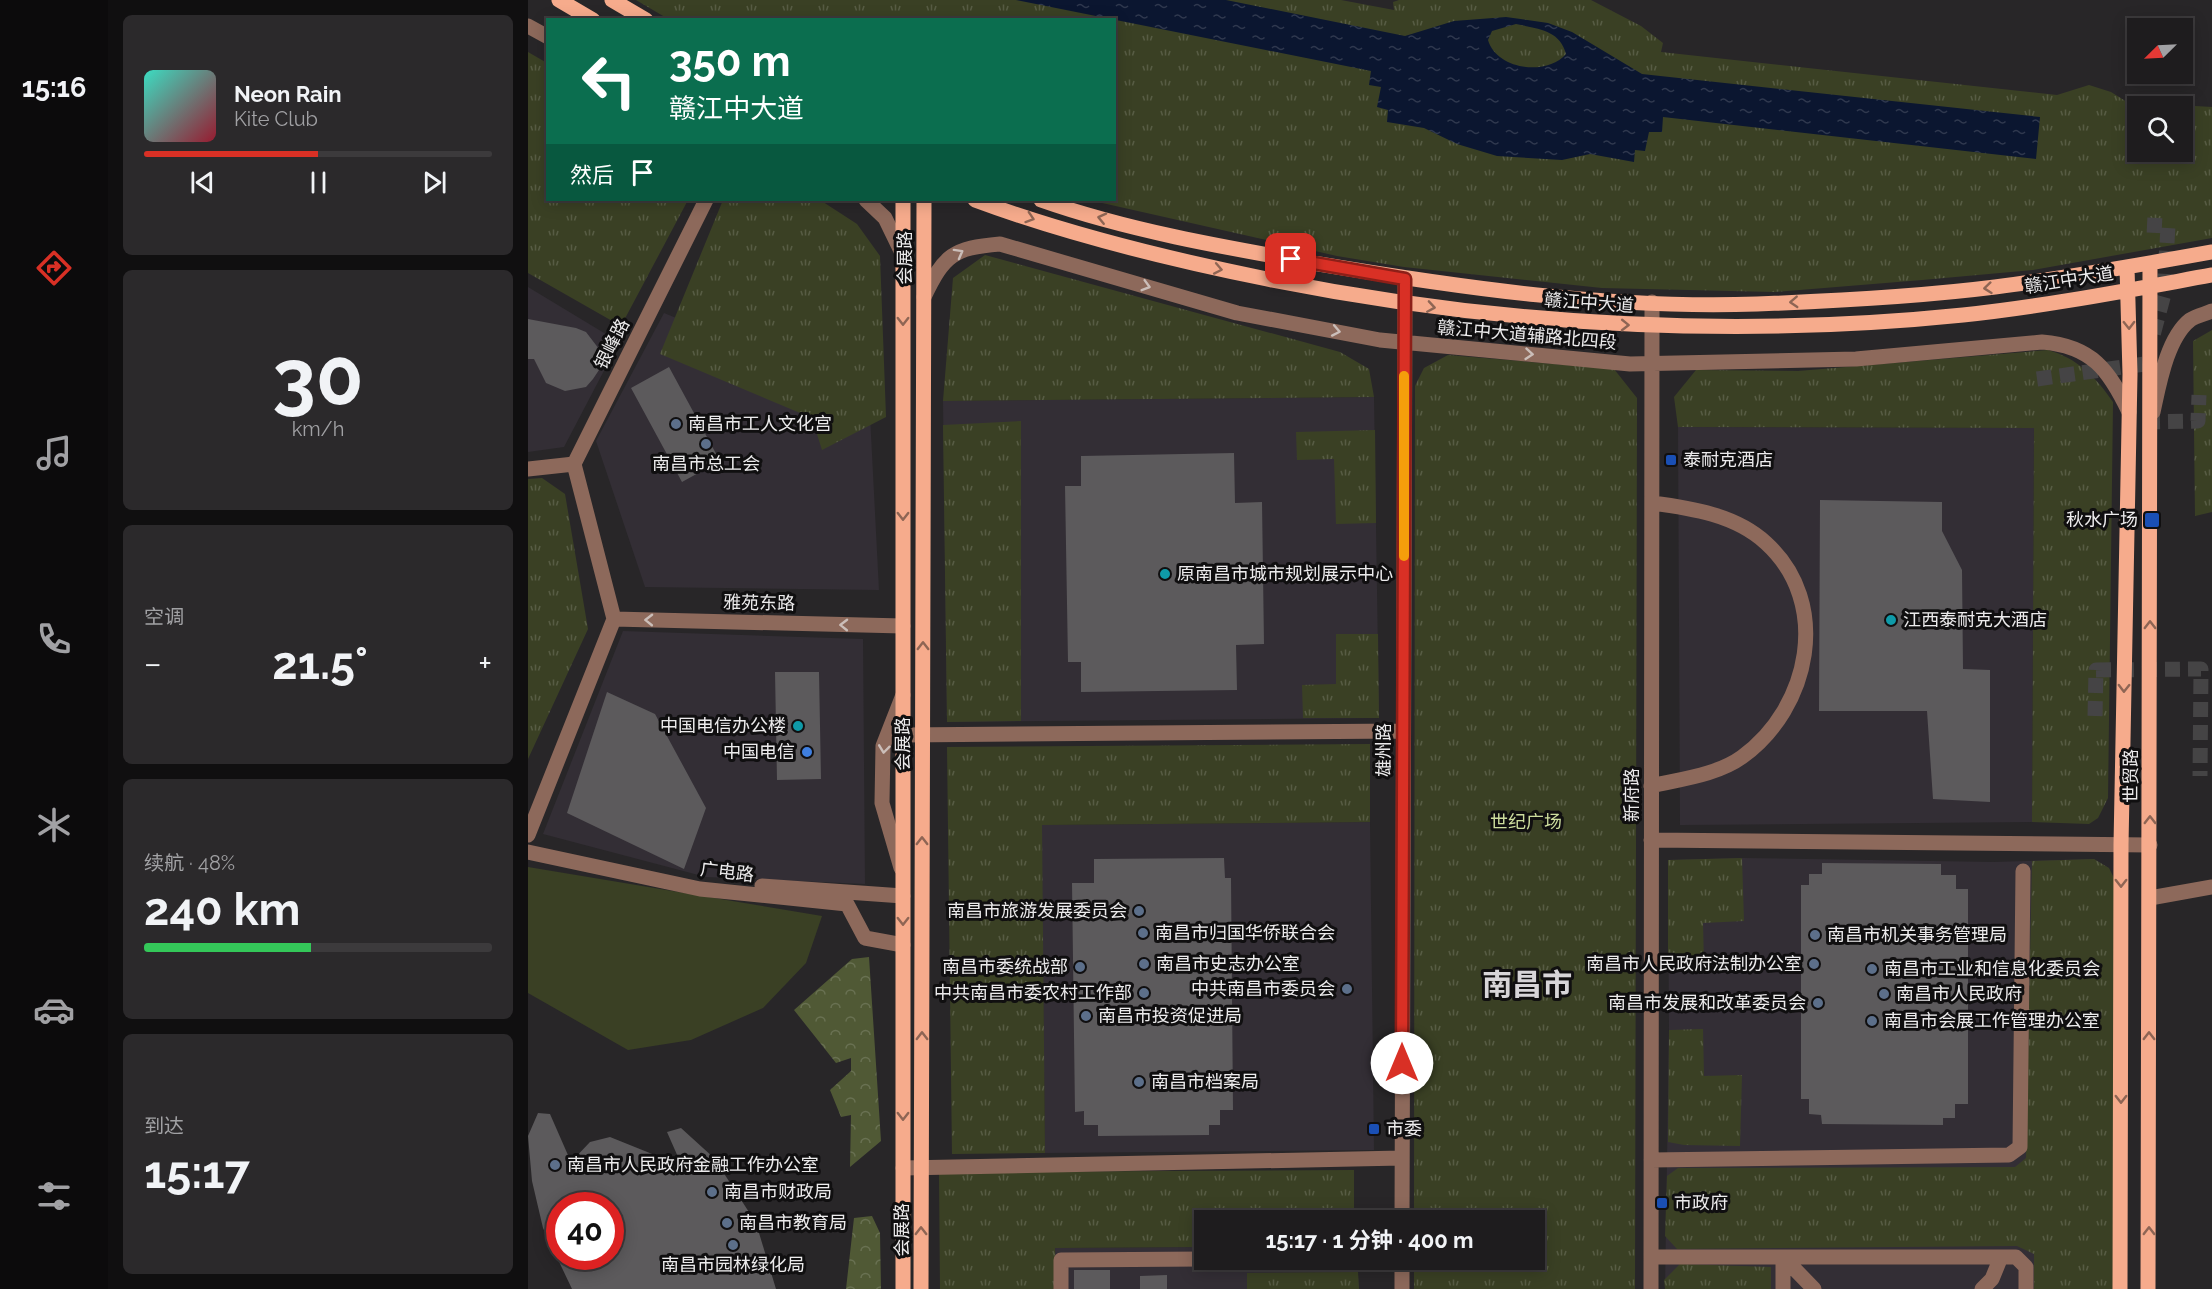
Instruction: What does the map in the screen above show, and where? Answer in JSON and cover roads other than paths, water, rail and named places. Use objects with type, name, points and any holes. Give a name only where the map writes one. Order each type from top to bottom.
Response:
[{"type":"main road","points":[[559,0],[590,18]]},
{"type":"main road","points":[[612,0],[643,18]]},
{"type":"main road","name":"会展路","points":[[903,201],[903,1289]]},
{"type":"main road","name":"会展路","points":[[921,1289],[924,201]]},
{"type":"main road","name":"赣江中大道","points":[[978,201],[1105,242],[1196,265],[1336,293],[1466,313],[1609,325],[1741,327],[1961,315],[2055,304],[2212,276]]},
{"type":"main road","name":"赣江中大道","points":[[1044,201],[1076,212],[1249,252],[1405,279],[1551,297],[1652,302],[1755,304],[1913,295],[1994,287],[2212,252]]},
{"type":"main road","name":"世贸路","points":[[2148,1289],[2150,263]]},
{"type":"main road","name":"世贸路","points":[[2120,1289],[2121,845],[2129,412],[2127,267]]},
{"type":"street","points":[[528,26],[546,36]]},
{"type":"street","name":"银峰路","points":[[574,464],[706,201]]},
{"type":"street","points":[[867,201],[885,218],[903,257]]},
{"type":"street","name":"赣江中大道辅路北四段","points":[[924,297],[938,268],[956,253],[972,246],[1000,244],[1238,313],[1405,342],[1630,364],[1856,359],[2042,342],[2061,343],[2089,356],[2106,370],[2129,412]]},
{"type":"street","name":"雄州路","points":[[1402,1210],[1405,279]]},
{"type":"street","name":"新府路","points":[[1651,1289],[1652,302]]},
{"type":"street","points":[[2150,420],[2164,365],[2179,332],[2191,320],[2212,311]]},
{"type":"street","points":[[528,469],[574,464],[614,619],[528,836]]},
{"type":"street","points":[[1652,503],[1698,509],[1737,524],[1766,542],[1786,565],[1799,596],[1805,631],[1805,656],[1800,681],[1780,721],[1742,758],[1717,770],[1652,786]]},
{"type":"street","name":"雅苑东路","points":[[614,619],[903,626]]},
{"type":"street","points":[[903,694],[883,746],[882,803],[903,874]]},
{"type":"street","points":[[903,735],[1403,731]]},
{"type":"street","points":[[1651,840],[2150,845]]},
{"type":"street","name":"广电路","points":[[528,845],[704,882],[903,896]]},
{"type":"street","name":"广电路","points":[[528,852],[700,889],[847,904],[865,938],[903,945]]},
{"type":"street","points":[[1651,1160],[2009,1155],[2020,1147],[2023,871]]},
{"type":"street","points":[[2150,898],[2212,887]]},
{"type":"street","points":[[903,1168],[1402,1158]]},
{"type":"street","points":[[1651,1257],[2016,1257],[2026,1267],[2026,1289]]},
{"type":"street","points":[[1783,1257],[1783,1289]]},
{"type":"street","points":[[1783,1257],[1814,1289]]},
{"type":"street","points":[[1982,1289],[1992,1279],[2001,1257]]},
{"type":"street","points":[[1061,1289],[1061,1260],[1194,1259]]},
{"type":"street","points":[[1402,1270],[1402,1289]]},
{"type":"water","points":[[1016,0],[1226,0],[1405,36],[1454,21],[1506,17],[1548,23],[1572,32],[1642,74],[2040,117],[2036,159],[1663,117],[1662,132],[1649,132],[1645,151],[1635,150],[1634,162],[1590,154],[1562,160],[1497,156],[1457,144],[1424,128],[1387,122],[1388,110],[1377,107],[1381,87],[1369,85],[1371,71],[1116,20],[1116,18]],"holes":[[[1516,24],[1540,29],[1559,40],[1566,54],[1546,66],[1522,66],[1511,63],[1501,58],[1493,50],[1488,40],[1492,31]]]},
{"type":"tunnel","points":[[2147,225],[2168,226],[2164,294],[2153,335]]},
{"type":"tunnel","points":[[2037,379],[2145,364]]},
{"type":"tunnel","points":[[2145,422],[2198,421],[2199,395]]},
{"type":"tunnel","points":[[2095,716],[2096,670],[2201,669],[2200,776]]},
{"type":"place","name":"南昌市工人文化宫","points":[[676,424]]},
{"type":"place","name":"南昌市总工会","points":[[706,444]]},
{"type":"place","name":"泰耐克酒店","points":[[1671,460]]},
{"type":"place","name":"秋水广场","points":[[2152,520]]},
{"type":"place","name":"原南昌市城市规划展示中心","points":[[1165,574]]},
{"type":"place","name":"江西泰耐克大酒店","points":[[1891,620]]},
{"type":"place","name":"中国电信办公楼","points":[[798,726]]},
{"type":"place","name":"中国电信","points":[[807,752]]},
{"type":"place","name":"南昌市旅游发展委员会","points":[[1139,911]]},
{"type":"place","name":"南昌市归国华侨联合会","points":[[1143,933]]},
{"type":"place","name":"南昌市机关事务管理局","points":[[1815,935]]},
{"type":"place","name":"南昌市史志办公室","points":[[1144,964]]},
{"type":"place","name":"南昌市人民政府法制办公室","points":[[1814,964]]},
{"type":"place","name":"南昌市委统战部","points":[[1080,967]]},
{"type":"place","name":"南昌市工业和信息化委员会","points":[[1872,969]]},
{"type":"place","name":"中共南昌市委员会","points":[[1347,989]]},
{"type":"place","name":"中共南昌市委农村工作部","points":[[1144,993]]},
{"type":"place","name":"南昌市人民政府","points":[[1884,994]]},
{"type":"place","name":"南昌市发展和改革委员会","points":[[1818,1003]]},
{"type":"place","name":"南昌市投资促进局","points":[[1086,1016]]},
{"type":"place","name":"南昌市会展工作管理办公室","points":[[1872,1021]]},
{"type":"place","name":"南昌市档案局","points":[[1139,1082]]},
{"type":"place","name":"市委","points":[[1374,1129]]},
{"type":"place","name":"南昌市人民政府金融工作办公室","points":[[555,1165]]},
{"type":"place","name":"南昌市财政局","points":[[712,1192]]},
{"type":"place","name":"市政府","points":[[1662,1203]]},
{"type":"place","name":"南昌市教育局","points":[[727,1223]]},
{"type":"place","name":"南昌市园林绿化局","points":[[733,1245]]},
{"type":"district","name":"南昌市","points":[[1527,985]]},
{"type":"park label","name":"世纪广场","points":[[1526,822]]}]
